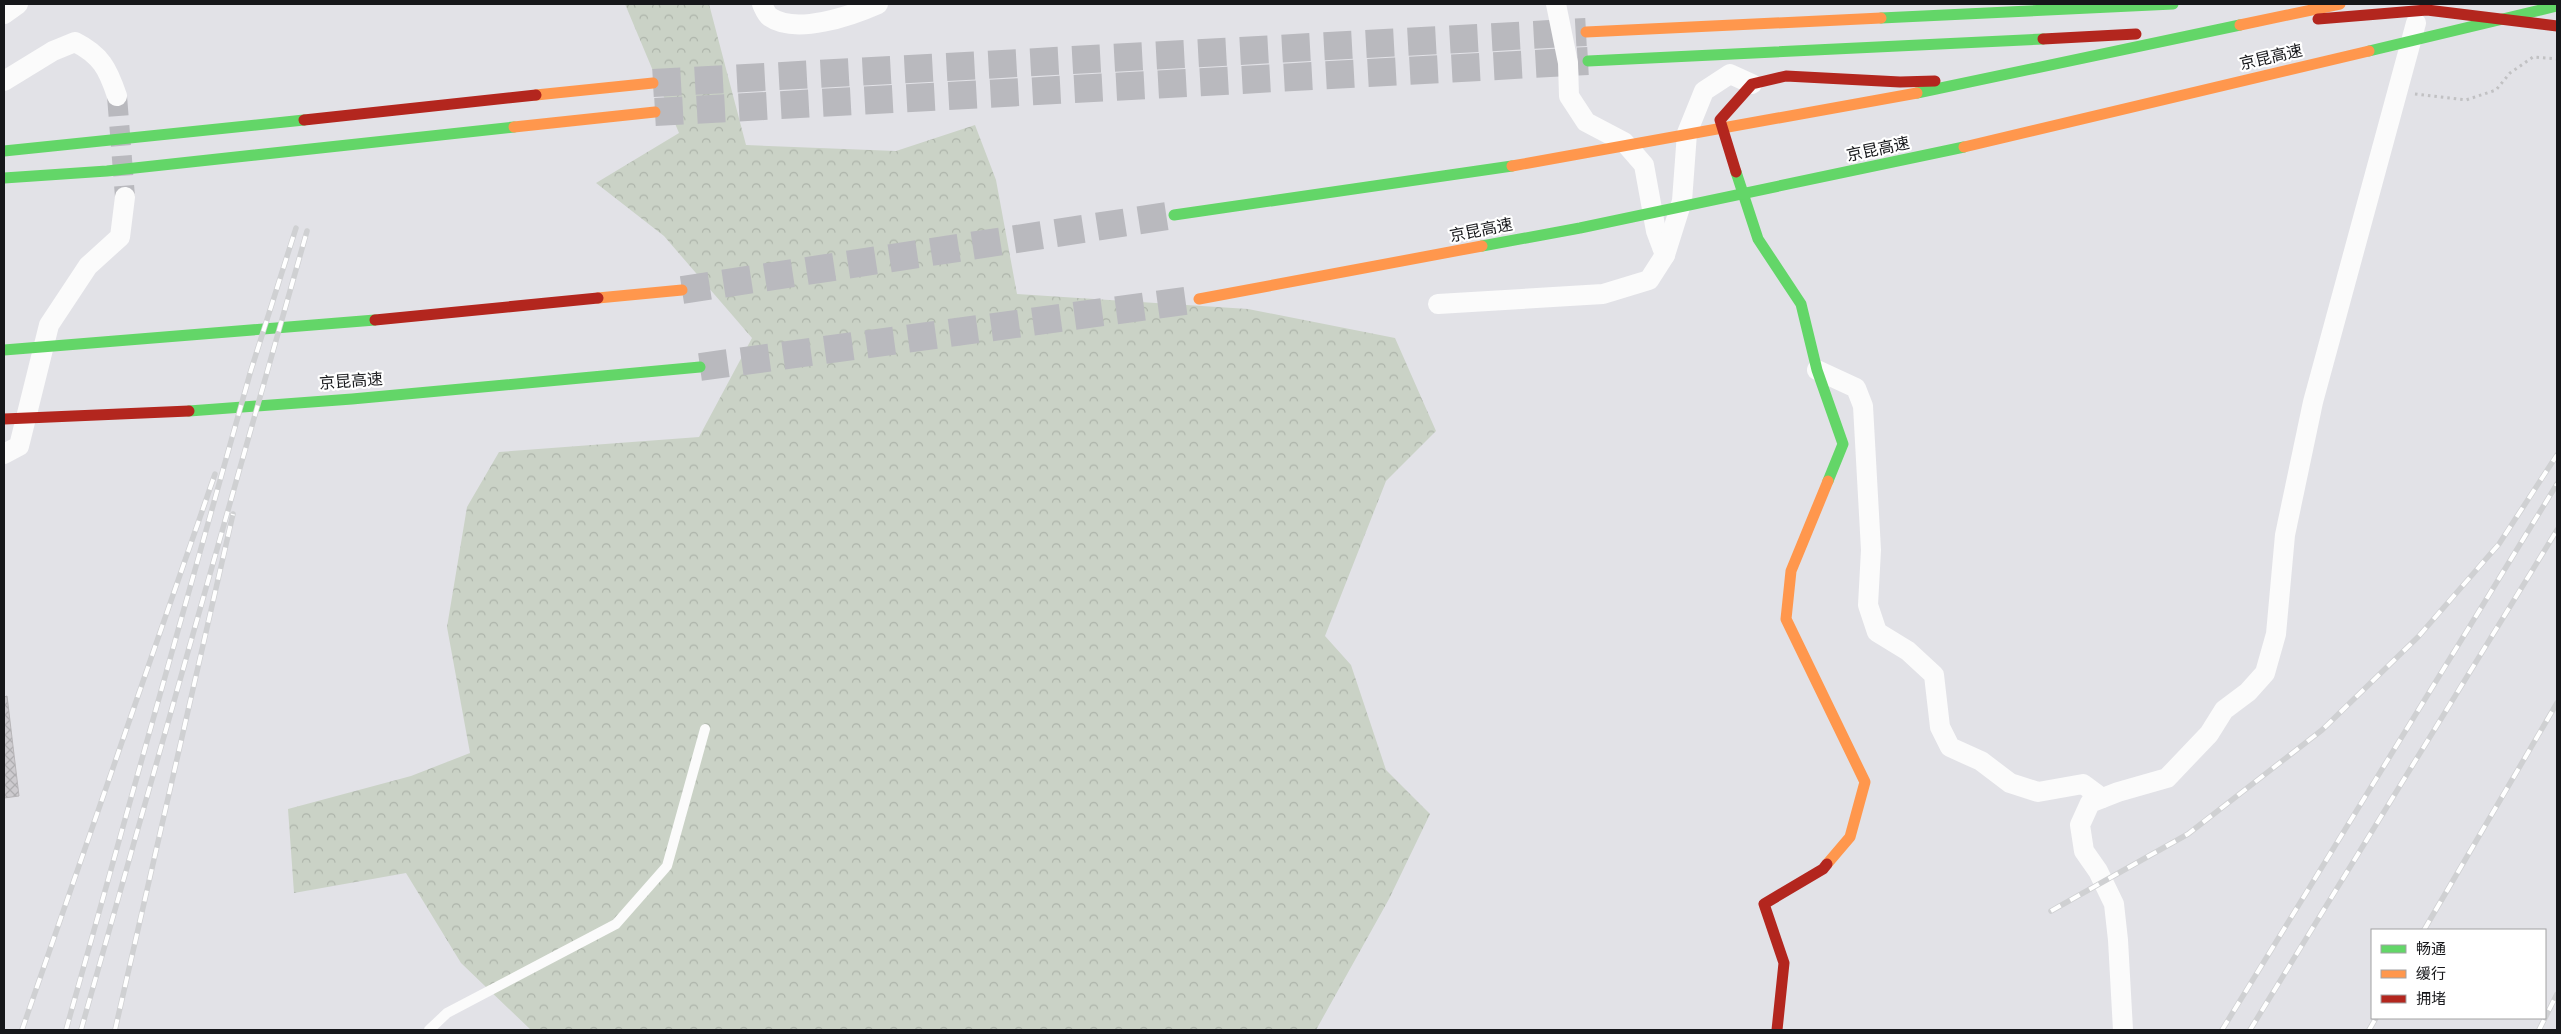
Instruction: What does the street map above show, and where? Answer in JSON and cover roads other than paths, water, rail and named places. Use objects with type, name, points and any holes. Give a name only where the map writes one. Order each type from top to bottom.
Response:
[{"type":"main road","points":[[1586,32],[2173,4]]},
{"type":"main road","points":[[1174,215],[1563,158],[1959,85],[2340,4]]},
{"type":"main road","name":"京昆高速","points":[[1199,299],[1580,228],[1945,151],[2557,6]]},
{"type":"main road","points":[[1588,61],[2156,33],[2427,10],[2557,26]]},
{"type":"main road","points":[[1777,1030],[1784,964],[1764,904],[1823,868],[1850,837],[1865,782],[1786,619],[1791,571],[1843,444],[1817,370],[1801,304],[1758,239],[1720,120],[1752,84],[1786,76],[1900,82],[2029,76],[2076,64],[2081,51]]},
{"type":"main road","points":[[4,151],[653,83]]},
{"type":"main road","points":[[4,178],[107,171],[655,112]]},
{"type":"main road","points":[[4,350],[424,316],[682,290]]},
{"type":"main road","name":"京昆高速","points":[[4,419],[102,416],[410,393],[700,367]]},
{"type":"street","points":[[4,14],[18,4]]},
{"type":"street","points":[[762,4],[768,16],[781,22],[809,25],[863,11],[878,4]]},
{"type":"street","points":[[1556,4],[1568,63],[1568,96],[1586,122],[1624,142],[1644,165],[1656,232],[1665,255]]},
{"type":"street","points":[[2123,1030],[2114,904],[2098,871],[2084,851],[2080,825],[2090,803],[2118,792],[2167,778],[2209,734],[2224,710],[2248,692],[2264,673],[2276,634],[2285,535],[2313,402],[2416,22]]},
{"type":"street","points":[[4,82],[53,51],[75,42],[90,49],[108,69],[117,96]]},
{"type":"street","points":[[1438,304],[1603,294],[1649,280],[1665,255],[1682,201],[1687,133],[1704,91],[1730,74],[1752,84]]},
{"type":"street","points":[[4,454],[19,446],[50,325],[88,266],[120,237],[125,197]]},
{"type":"street","points":[[1817,370],[1856,388],[1863,406],[1866,490],[1871,550],[1868,605],[1877,632],[1908,651],[1934,676],[1940,728],[1950,747],[1981,761],[2010,783],[2038,792],[2083,784],[2102,798]]},
{"type":"lane","points":[[429,1030],[447,1013],[616,924],[668,866],[705,729]]},
{"type":"tunnel","points":[[653,83],[1586,32]]},
{"type":"tunnel","points":[[655,112],[1588,61]]},
{"type":"tunnel","points":[[117,96],[125,197]]},
{"type":"tunnel","points":[[682,290],[1174,215]]},
{"type":"tunnel","points":[[700,367],[1199,299]]},
{"type":"railway","points":[[66,1030],[251,370],[296,228]]},
{"type":"railway","points":[[81,1030],[307,231]]},
{"type":"railway","points":[[2051,911],[2188,834],[2322,730],[2418,637],[2499,544],[2557,455]]},
{"type":"railway","points":[[22,1030],[215,474]]},
{"type":"railway","points":[[2222,1030],[2557,484]]},
{"type":"railway","points":[[115,1030],[233,514]]},
{"type":"railway","points":[[2250,1030],[2557,530]]},
{"type":"railway","points":[[2425,929],[2557,703]]},
{"type":"railway","points":[[2546,1016],[2557,994]]},
{"type":"railway","points":[[2369,1030],[2375,1019]]},
{"type":"railway","points":[[2539,1030],[2544,1019]]}]
